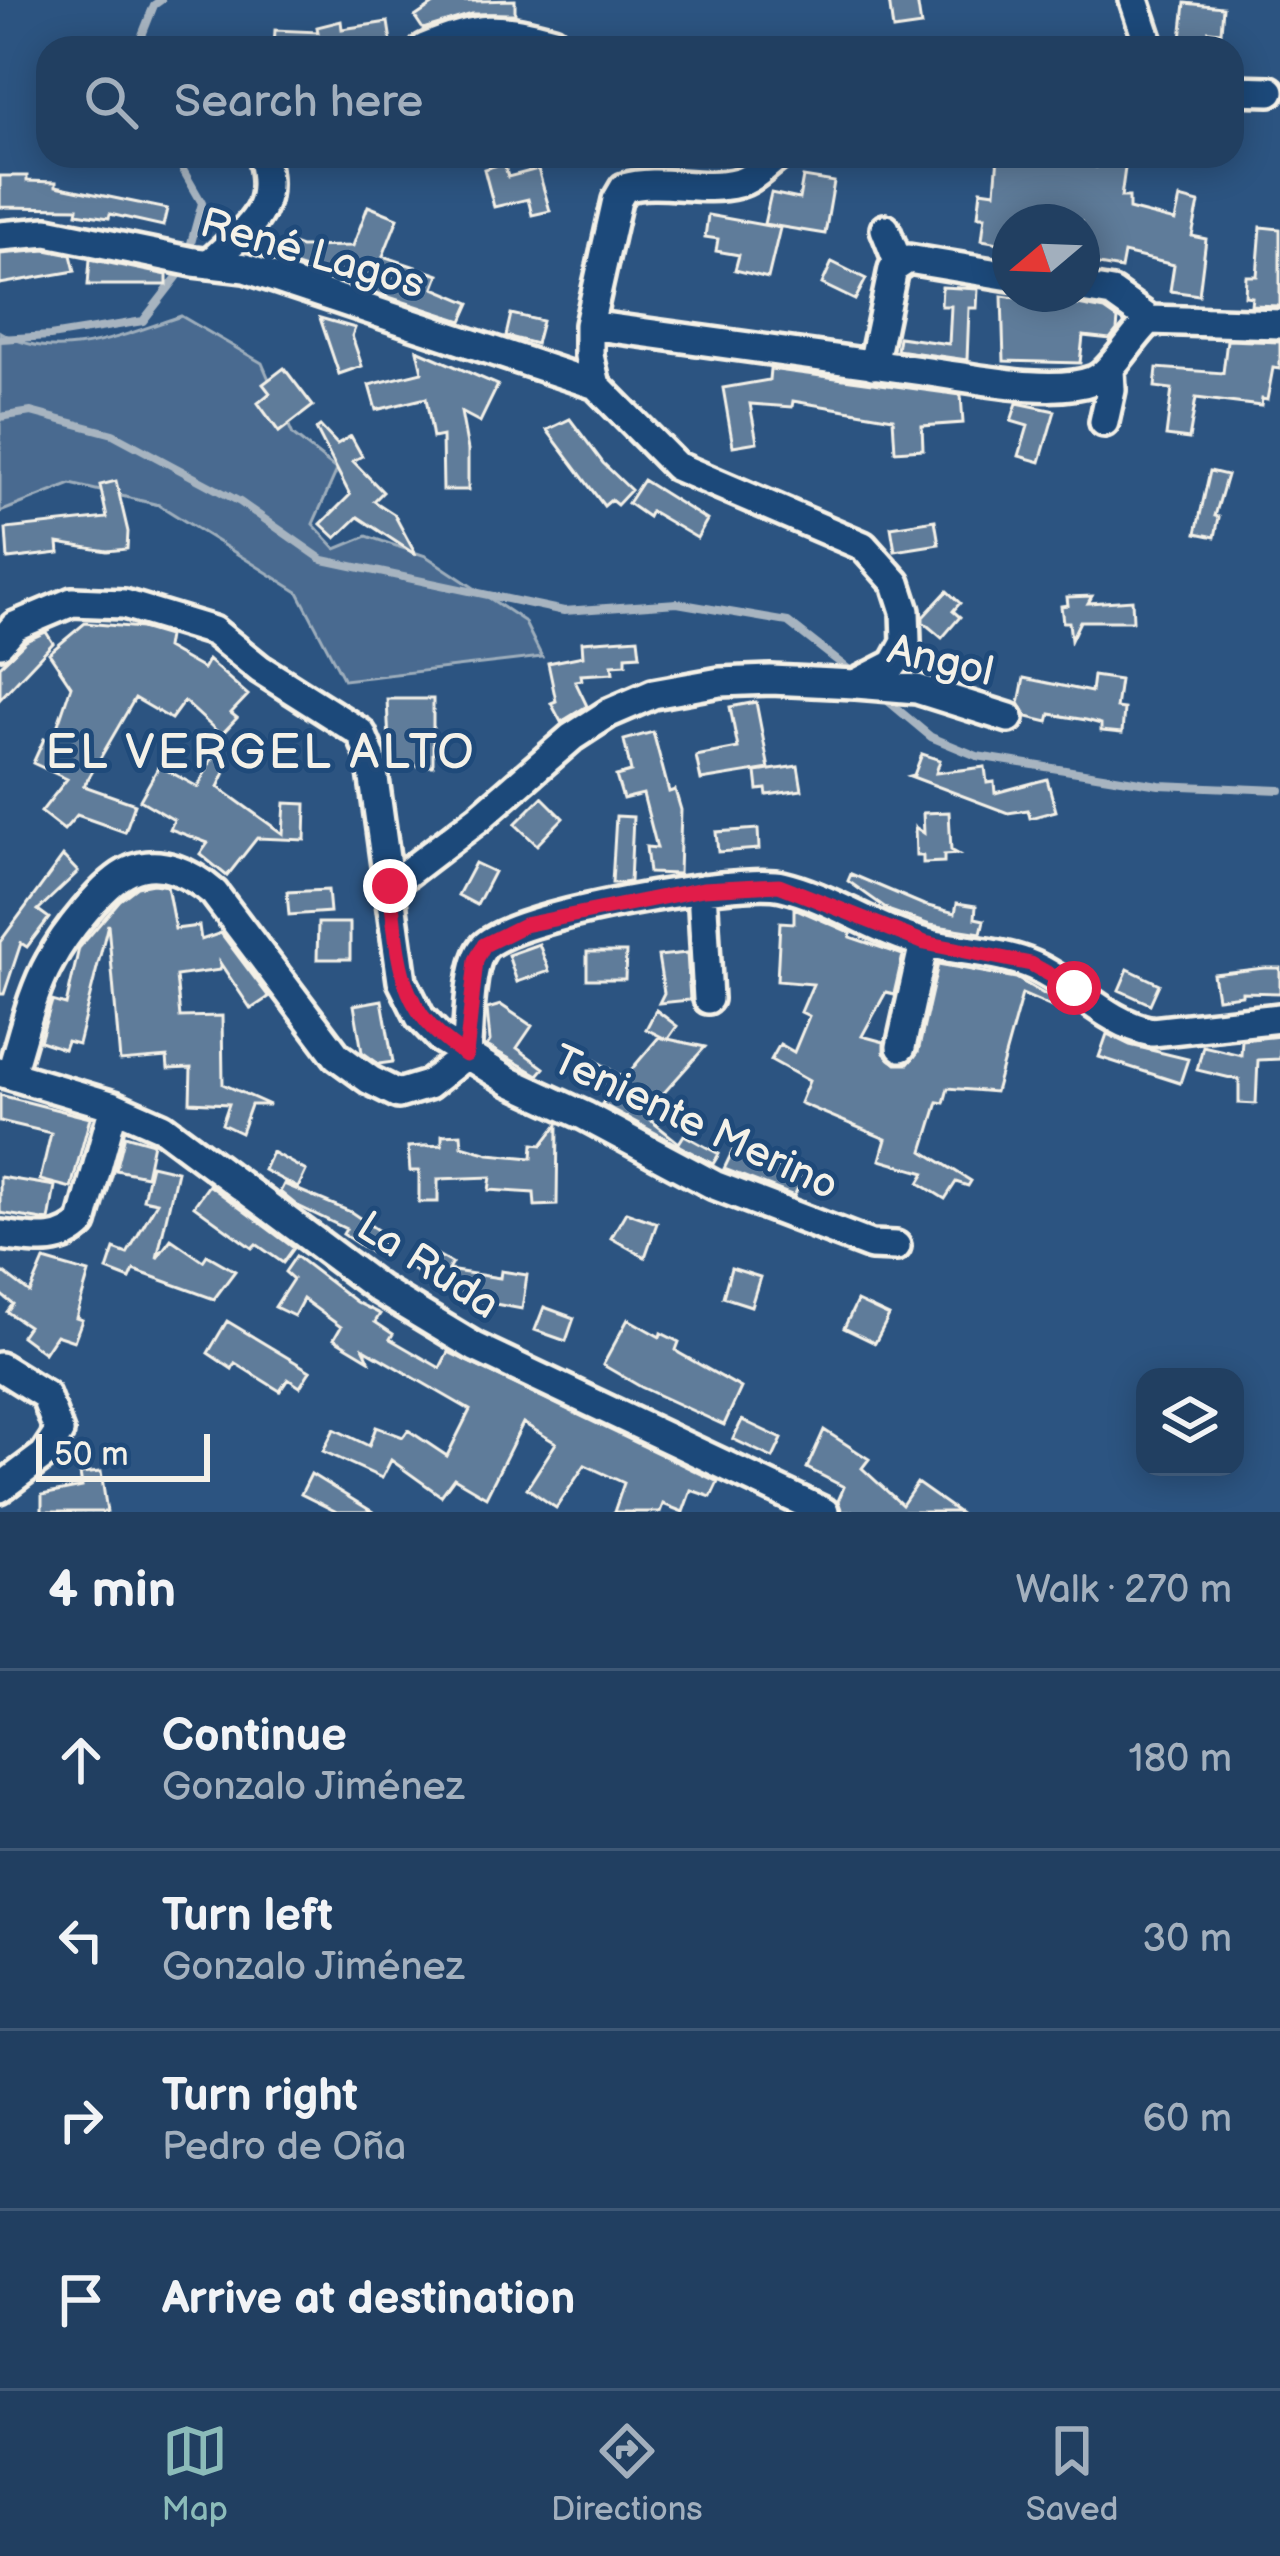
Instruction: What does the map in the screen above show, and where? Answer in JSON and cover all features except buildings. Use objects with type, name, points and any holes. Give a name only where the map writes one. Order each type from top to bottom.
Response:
[{"type":"street","points":[[1135,0],[1146,36]]},
{"type":"street","points":[[456,36],[474,29],[535,36]]},
{"type":"street","points":[[1244,91],[1270,92]]},
{"type":"street","points":[[194,261],[260,216],[267,192],[264,168]]},
{"type":"street","points":[[762,168],[743,183],[699,187],[641,183],[624,188],[617,200],[589,325],[589,356],[596,385],[676,466],[863,546],[881,562],[896,583],[905,611],[905,643],[894,664],[855,684]]},
{"type":"street","points":[[885,229],[898,262]]},
{"type":"street","name":"René Lagos","points":[[0,236],[46,232],[245,268],[596,385]]},
{"type":"street","points":[[873,365],[898,262],[908,259],[992,273]]},
{"type":"street","points":[[1100,291],[1112,293],[1150,320],[1280,324]]},
{"type":"street","points":[[589,325],[873,365],[1058,385],[1091,381],[1110,370],[1126,343],[1150,320]]},
{"type":"street","points":[[1104,422],[1112,391],[1110,370]]},
{"type":"street","name":"Teniente Merino","points":[[0,643],[15,626],[72,602],[124,604],[213,631],[260,669],[362,733],[371,757],[402,981],[420,1017],[441,1040],[512,1082],[714,1185],[871,1244],[896,1246]]},
{"type":"street","name":"Angol","points":[[390,886],[572,737],[609,713],[652,694],[720,682],[771,680],[916,688],[1009,718]]},
{"type":"street","points":[[5,1074],[48,964],[82,914],[130,871],[160,867],[190,872],[214,893],[337,1056],[398,1094],[428,1085],[466,1055],[476,960],[484,945],[524,925],[703,889],[779,885],[925,943],[1031,964],[1132,1028],[1152,1032],[1280,1018]]},
{"type":"street","points":[[703,889],[708,999]]},
{"type":"street","points":[[901,1047],[925,943]]},
{"type":"street","name":"La Ruda","points":[[5,1074],[114,1106],[162,1127],[379,1289],[475,1347],[822,1511]]},
{"type":"street","points":[[0,1235],[57,1240],[70,1236],[82,1223],[114,1106]]},
{"type":"street","points":[[0,1367],[45,1395],[59,1432],[44,1455],[0,1488]]},
{"type":"shaded area","points":[[181,316],[262,363],[293,435],[337,470],[313,524],[336,549],[367,536],[426,556],[524,621],[542,657],[344,680],[298,592],[159,505],[71,484],[0,512],[0,332],[44,347],[67,347]]},
{"type":"waterway","points":[[142,36],[154,5],[161,0]]},
{"type":"waterway","points":[[182,168],[202,203],[188,254]]},
{"type":"waterway","points":[[0,339],[143,321],[184,268]]},
{"type":"waterway","points":[[0,417],[31,412],[113,434],[240,502],[323,560],[564,611],[677,603],[788,622],[857,676]]},
{"type":"waterway","points":[[883,697],[931,737],[977,756],[1159,785],[1280,790]]},
{"type":"district","name":"EL VERGEL ALTO","points":[[261,751]]},
{"type":"route","points":[[390,886],[402,981],[420,1017],[441,1040],[466,1055],[476,960],[484,945],[524,925],[703,889],[779,885],[925,943],[1031,964],[1074,988]]}]
